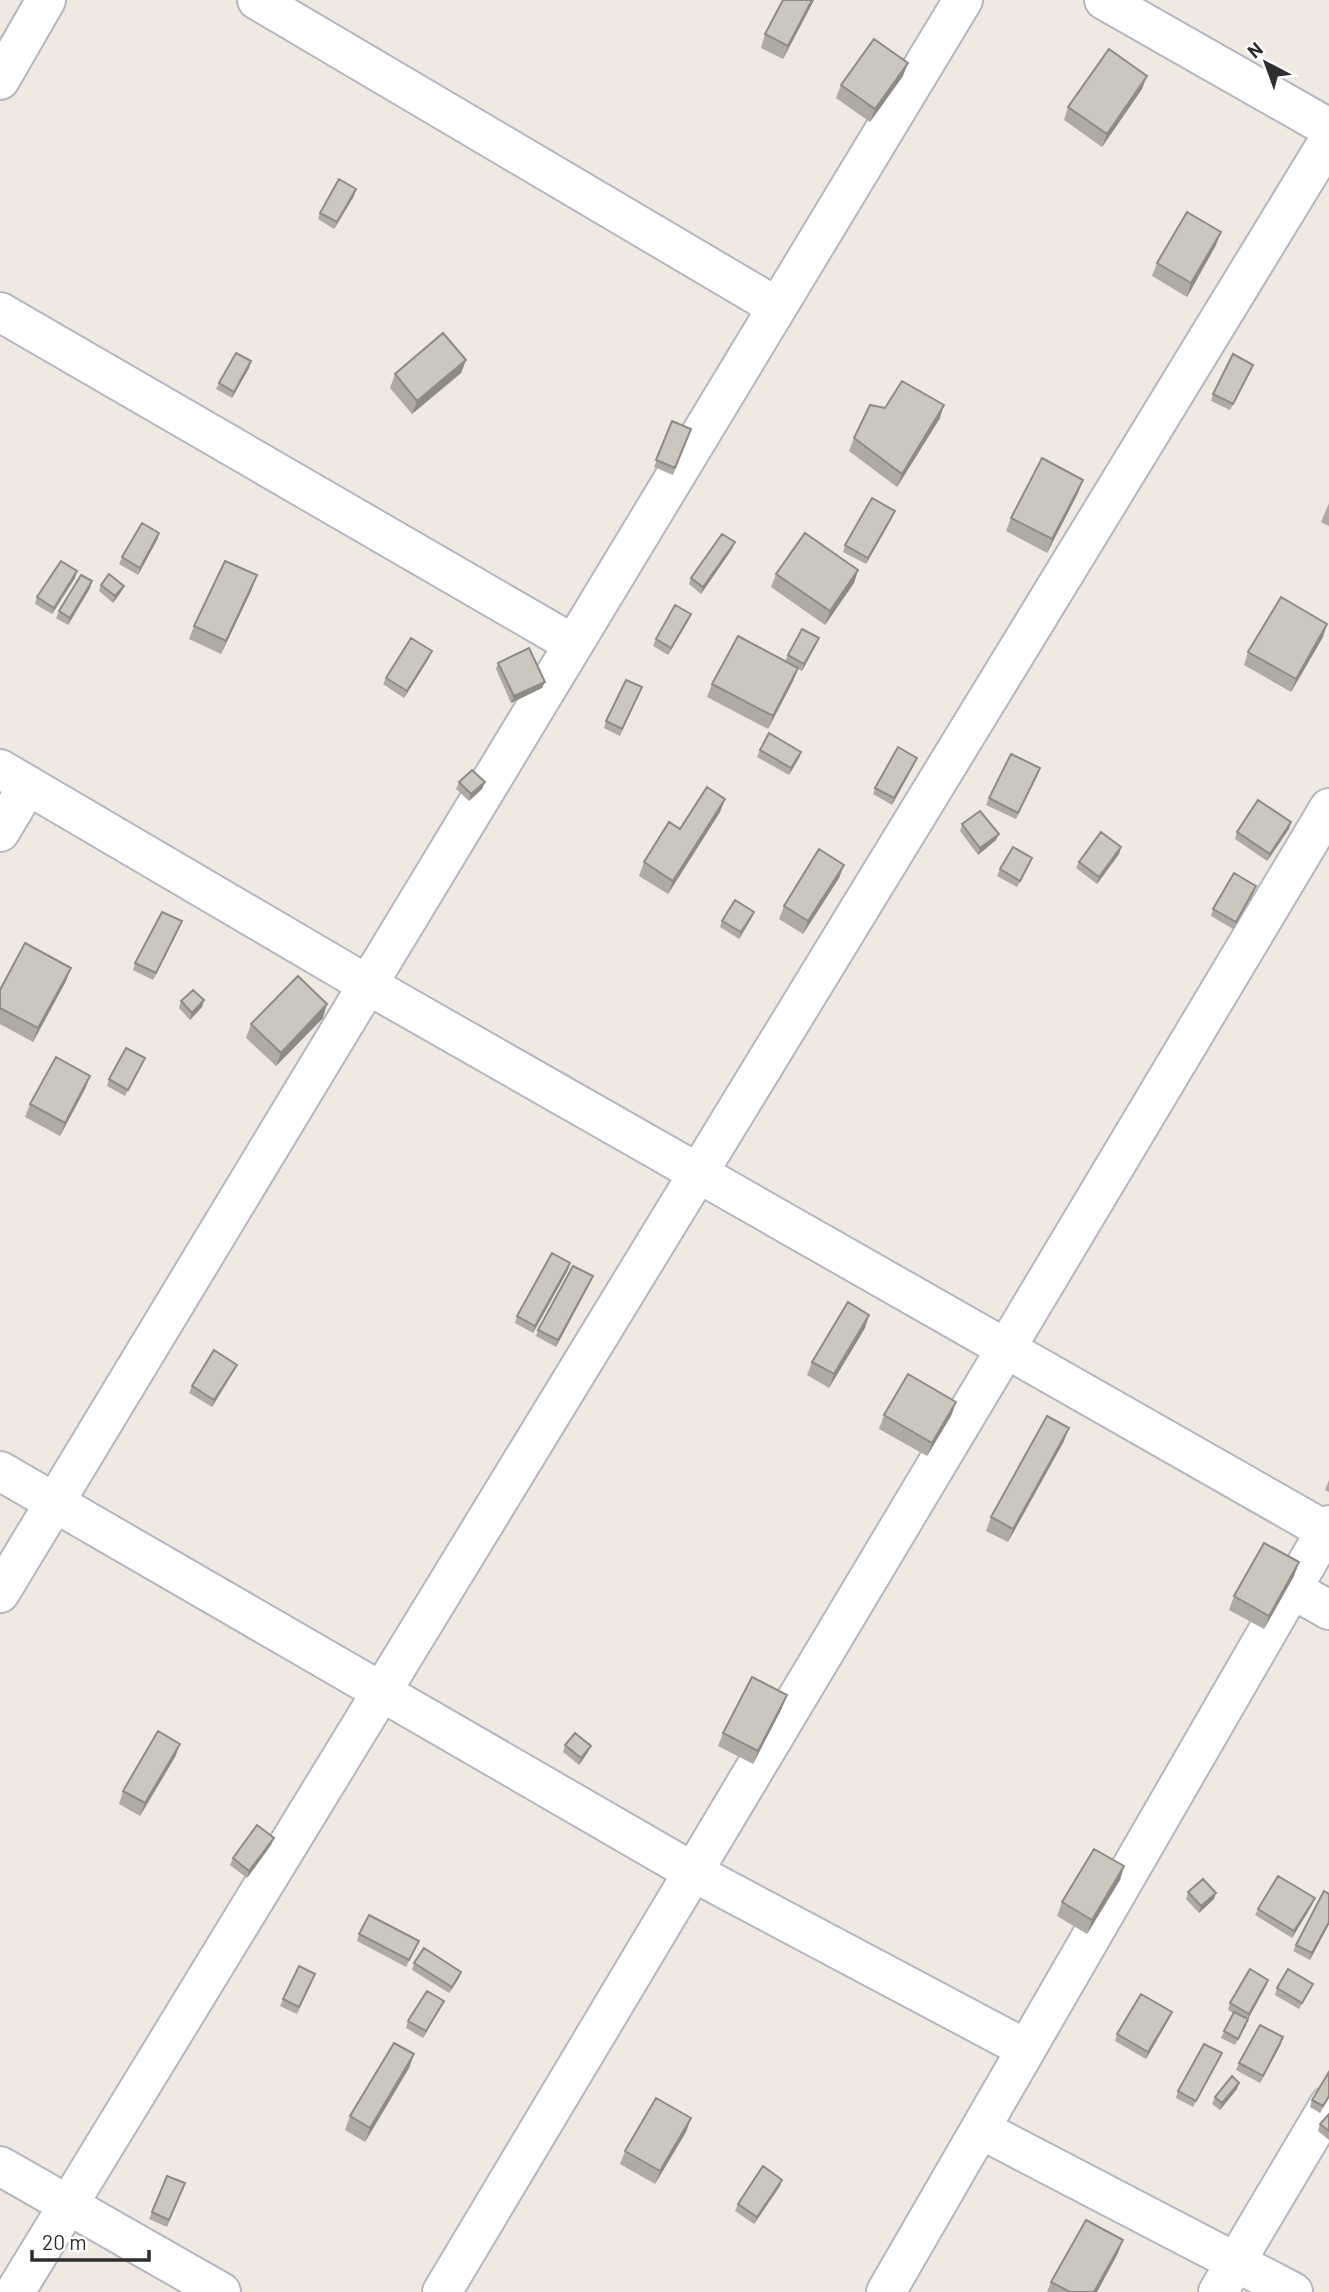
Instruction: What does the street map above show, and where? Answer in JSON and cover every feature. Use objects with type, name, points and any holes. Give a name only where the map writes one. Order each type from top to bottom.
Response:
[{"type":"street","points":[[0,80],[46,0]]},
{"type":"street","points":[[257,0],[777,307]]},
{"type":"street","points":[[0,1593],[963,0]]},
{"type":"street","points":[[1104,0],[1148,10],[1329,128]]},
{"type":"street","points":[[15,2292],[1329,140]]},
{"type":"street","points":[[0,312],[573,644]]},
{"type":"street","points":[[0,832],[14,777],[368,985],[1006,1349],[1327,1528],[886,2292]]},
{"type":"street","points":[[442,2292],[1329,808]]},
{"type":"street","points":[[0,1471],[693,1872],[1026,2049]]},
{"type":"street","points":[[1292,1589],[1329,1610]]},
{"type":"street","points":[[1227,2277],[1329,2105]]},
{"type":"street","points":[[980,2129],[1227,2277],[1293,2292]]},
{"type":"street","points":[[0,2166],[221,2292]]},
{"type":"building","points":[[783,0],[812,0],[788,46],[765,34]]},
{"type":"building","points":[[874,39],[908,63],[875,109],[841,85]]},
{"type":"building","points":[[1109,49],[1147,76],[1107,134],[1068,107]]},
{"type":"building","points":[[339,179],[356,189],[337,222],[320,213]]},
{"type":"building","points":[[1187,212],[1221,232],[1191,283],[1157,263]]},
{"type":"building","points":[[443,333],[466,360],[417,401],[395,374]]},
{"type":"building","points":[[236,353],[251,361],[234,392],[219,383]]},
{"type":"building","points":[[1233,354],[1253,365],[1233,404],[1213,394]]},
{"type":"building","points":[[902,381],[944,405],[902,474],[854,438],[870,405],[885,408]]},
{"type":"building","points":[[672,421],[691,429],[675,468],[656,460]]},
{"type":"building","points":[[1042,458],[1083,480],[1052,539],[1011,518]]},
{"type":"building","points":[[872,498],[895,511],[868,558],[845,545]]},
{"type":"building","points":[[142,523],[159,533],[140,568],[122,557]]},
{"type":"building","points":[[805,533],[858,570],[830,611],[776,574]]},
{"type":"building","points":[[722,534],[735,542],[703,587],[691,578]]},
{"type":"building","points":[[61,561],[77,571],[54,608],[37,597]]},
{"type":"building","points":[[225,561],[257,575],[226,641],[194,626]]},
{"type":"building","points":[[109,574],[124,586],[115,596],[101,585]]},
{"type":"building","points":[[81,575],[92,581],[70,618],[59,611]]},
{"type":"building","points":[[1281,597],[1327,624],[1296,679],[1248,652]]},
{"type":"building","points":[[675,605],[691,614],[671,648],[656,639]]},
{"type":"building","points":[[802,629],[819,638],[804,664],[788,655]]},
{"type":"building","points":[[738,636],[798,668],[773,716],[712,684]]},
{"type":"building","points":[[411,638],[432,651],[407,691],[386,678]]},
{"type":"building","points":[[529,648],[545,682],[514,696],[498,663]]},
{"type":"building","points":[[626,680],[642,687],[622,729],[606,721]]},
{"type":"building","points":[[769,733],[801,752],[791,768],[760,750]]},
{"type":"building","points":[[898,747],[917,758],[894,798],[875,788]]},
{"type":"building","points":[[1011,754],[1040,768],[1018,813],[989,798]]},
{"type":"building","points":[[472,770],[485,782],[471,794],[459,782]]},
{"type":"building","points":[[707,787],[725,799],[673,881],[644,862],[669,822],[680,829]]},
{"type":"building","points":[[1258,800],[1291,822],[1270,854],[1237,832]]},
{"type":"building","points":[[980,811],[999,834],[980,848],[962,824]]},
{"type":"building","points":[[1101,832],[1121,847],[1099,877],[1079,862]]},
{"type":"building","points":[[1013,847],[1032,858],[1020,881],[1000,869]]},
{"type":"building","points":[[819,849],[844,865],[808,921],[784,906]]},
{"type":"building","points":[[1234,873],[1256,886],[1236,922],[1213,909]]},
{"type":"building","points":[[735,900],[754,912],[741,932],[722,921]]},
{"type":"building","points":[[162,912],[182,921],[156,973],[135,963]]},
{"type":"building","points":[[25,943],[71,968],[38,1028],[0,1008],[0,990]]},
{"type":"building","points":[[298,976],[327,1004],[281,1053],[251,1024]]},
{"type":"building","points":[[193,990],[204,1000],[192,1013],[181,1001]]},
{"type":"building","points":[[126,1048],[145,1058],[128,1090],[109,1079]]},
{"type":"building","points":[[56,1057],[90,1076],[65,1123],[30,1104]]},
{"type":"building","points":[[552,1253],[570,1263],[535,1326],[517,1316]]},
{"type":"building","points":[[573,1266],[593,1276],[558,1340],[538,1330]]},
{"type":"building","points":[[848,1302],[869,1315],[834,1374],[812,1362]]},
{"type":"building","points":[[214,1350],[237,1365],[214,1400],[192,1386]]},
{"type":"building","points":[[908,1374],[956,1402],[932,1443],[884,1415]]},
{"type":"building","points":[[1047,1416],[1069,1428],[1013,1529],[991,1517]]},
{"type":"building","points":[[1264,1543],[1299,1562],[1269,1616],[1234,1596]]},
{"type":"building","points":[[752,1677],[787,1695],[758,1751],[723,1733]]},
{"type":"building","points":[[158,1731],[180,1744],[145,1803],[123,1791]]},
{"type":"building","points":[[575,1733],[591,1746],[581,1758],[565,1745]]},
{"type":"building","points":[[257,1825],[274,1838],[249,1871],[233,1858]]},
{"type":"building","points":[[1094,1849],[1124,1866],[1092,1920],[1062,1902]]},
{"type":"building","points":[[1278,1876],[1315,1898],[1294,1931],[1258,1909]]},
{"type":"building","points":[[1203,1879],[1216,1893],[1201,1906],[1188,1892]]},
{"type":"building","points":[[1324,1891],[1329,1894],[1329,1922],[1312,1953],[1296,1945]]},
{"type":"building","points":[[369,1915],[419,1941],[409,1960],[359,1934]]},
{"type":"building","points":[[424,1948],[461,1972],[452,1987],[414,1963]]},
{"type":"building","points":[[299,1966],[315,1974],[299,2007],[283,1999]]},
{"type":"building","points":[[1250,1969],[1268,1980],[1249,2014],[1230,2003]]},
{"type":"building","points":[[1288,1969],[1313,1984],[1302,2003],[1277,1988]]},
{"type":"building","points":[[427,1991],[444,2001],[426,2031],[408,2021]]},
{"type":"building","points":[[1141,1994],[1172,2012],[1148,2052],[1117,2034]]},
{"type":"building","points":[[1234,2012],[1248,2019],[1238,2039],[1224,2031]]},
{"type":"building","points":[[1260,2025],[1283,2037],[1263,2076],[1239,2063]]},
{"type":"building","points":[[394,2043],[414,2054],[370,2128],[350,2116]]},
{"type":"building","points":[[1204,2044],[1222,2053],[1196,2101],[1178,2091]]},
{"type":"building","points":[[1329,2072],[1329,2096],[1323,2106],[1312,2100]]},
{"type":"building","points":[[1232,2076],[1239,2083],[1222,2103],[1215,2097]]},
{"type":"building","points":[[656,2098],[691,2118],[660,2171],[625,2151]]},
{"type":"building","points":[[1329,2114],[1329,2131],[1320,2124]]},
{"type":"building","points":[[763,2166],[782,2180],[757,2217],[738,2204]]},
{"type":"building","points":[[167,2176],[185,2183],[169,2220],[152,2212]]},
{"type":"building","points":[[1086,2220],[1123,2240],[1094,2292],[1070,2292],[1051,2282]]}]
